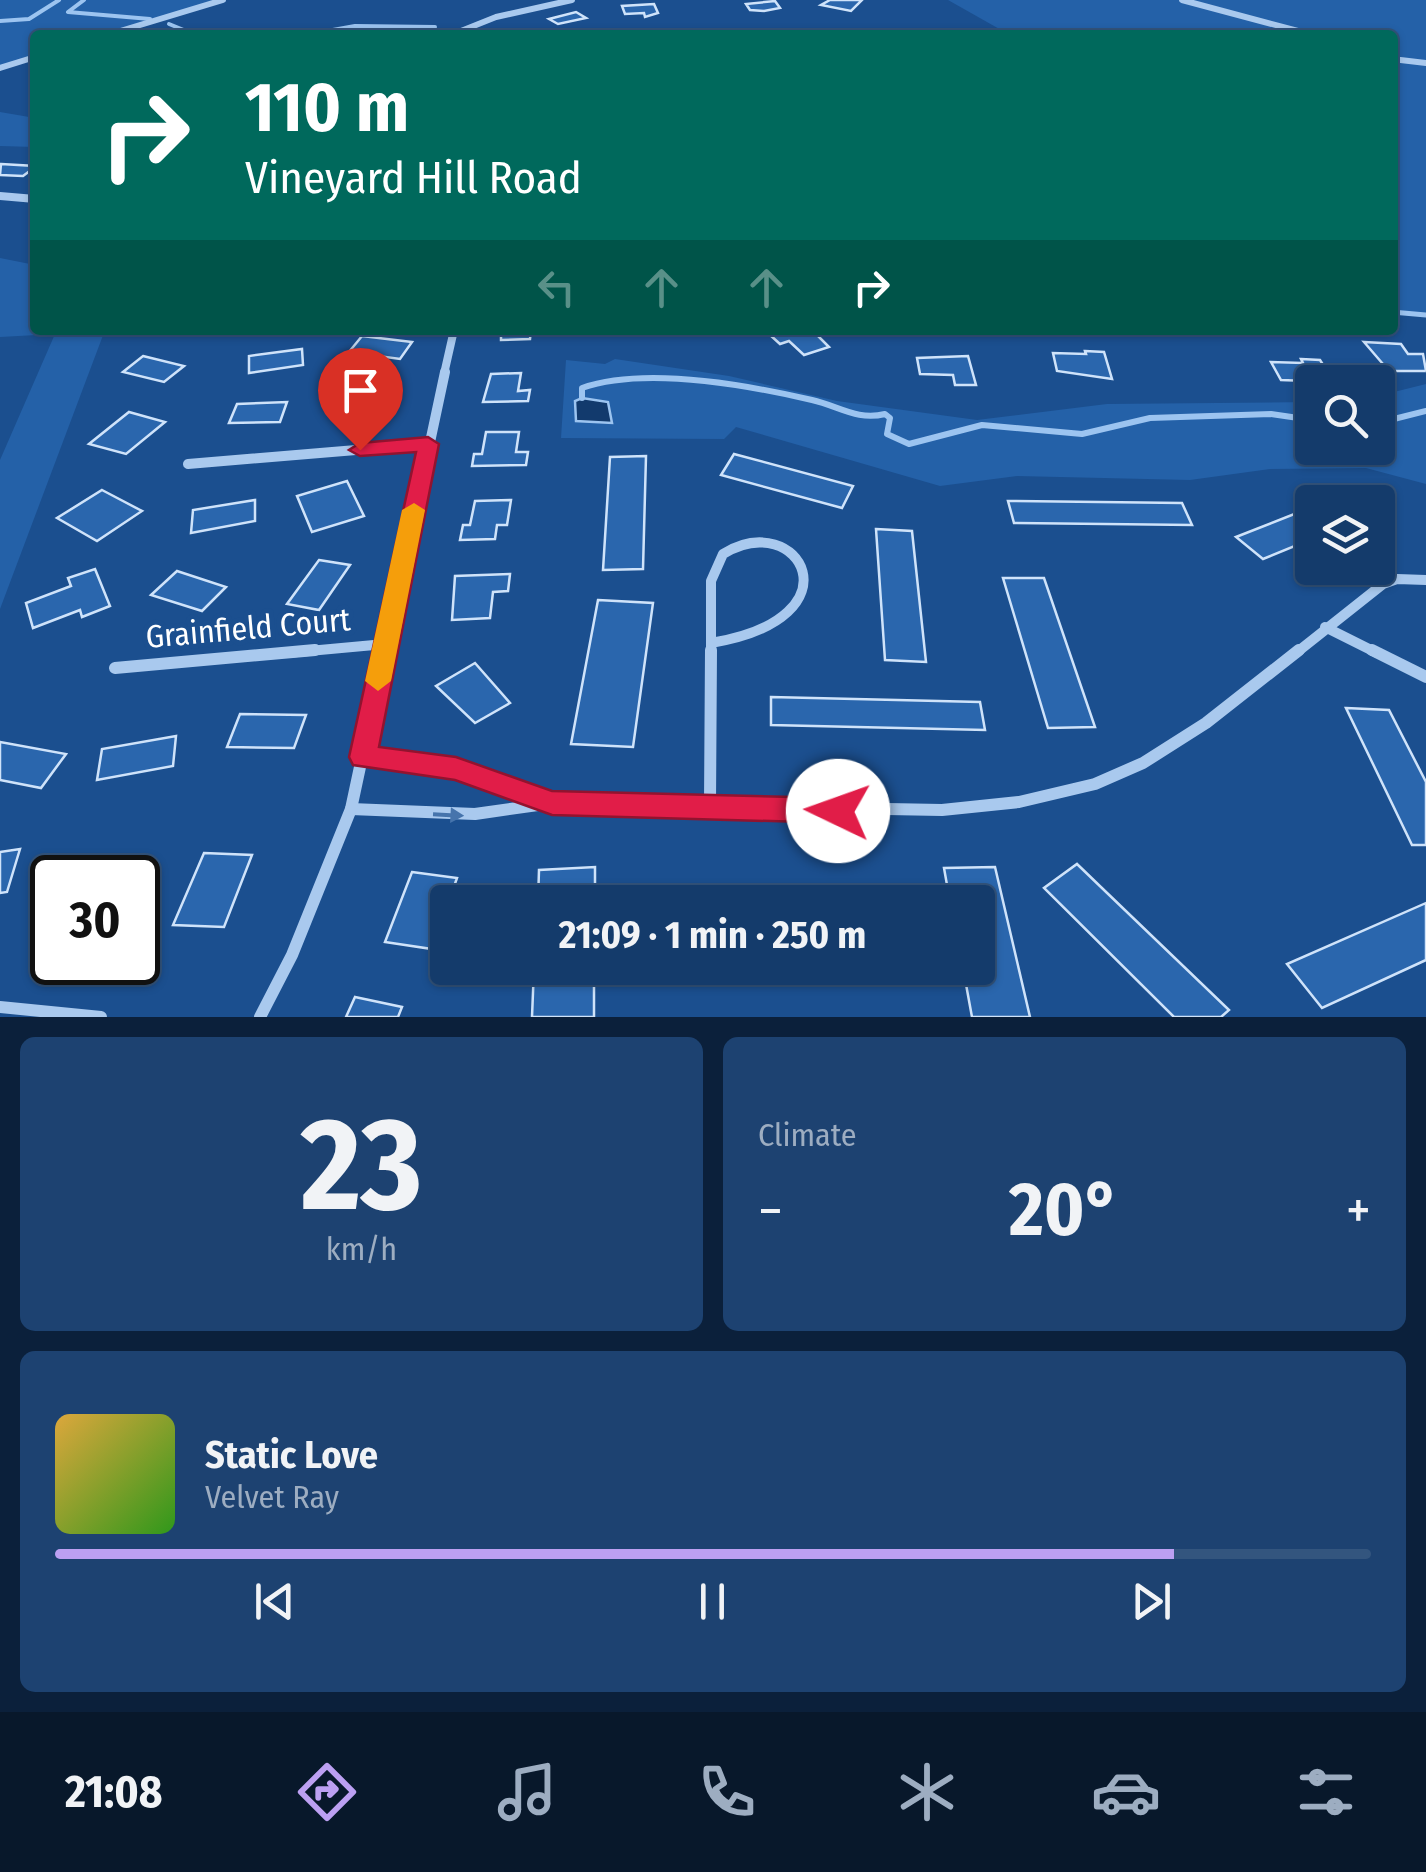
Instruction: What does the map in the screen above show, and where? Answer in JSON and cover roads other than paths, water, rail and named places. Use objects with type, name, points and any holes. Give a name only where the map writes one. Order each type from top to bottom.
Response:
[{"type":"street","points":[[124,30],[223,0]]},
{"type":"street","points":[[463,30],[496,16],[572,0]]},
{"type":"street","points":[[1182,0],[1294,30]]},
{"type":"street","points":[[0,68],[30,59]]},
{"type":"street","points":[[1398,60],[1426,63]]},
{"type":"street","points":[[0,196],[30,199]]},
{"type":"street","points":[[260,1017],[292,955],[350,809],[453,335]]},
{"type":"street","points":[[188,464],[428,444]]},
{"type":"street","points":[[710,804],[711,571],[718,557],[745,543],[779,546],[793,553],[804,565],[804,580],[800,598],[789,614],[773,628],[711,643]]},
{"type":"street","points":[[350,809],[498,816],[552,803],[942,810],[992,807],[1058,795],[1142,764],[1221,710],[1383,584],[1398,579],[1426,580]]},
{"type":"street","points":[[1325,627],[1426,676]]},
{"type":"street","name":"Grainfield Court","points":[[115,668],[385,644]]},
{"type":"street","points":[[363,757],[456,768],[552,803]]},
{"type":"street","points":[[0,1007],[101,1017]]},
{"type":"waterway","points":[[0,21],[29,19],[59,0]]},
{"type":"waterway","points":[[84,0],[68,12],[150,19]]},
{"type":"waterway","points":[[169,24],[184,30]]},
{"type":"waterway","points":[[333,30],[355,26],[435,27]]},
{"type":"waterway","points":[[1398,313],[1426,315]]},
{"type":"waterway","points":[[582,398],[582,388],[635,378],[727,384],[812,400],[857,414],[885,414],[890,418],[887,434],[909,444],[982,425],[1082,434],[1150,418],[1271,414],[1295,418]]},
{"type":"waterway","points":[[1395,419],[1426,411]]}]
